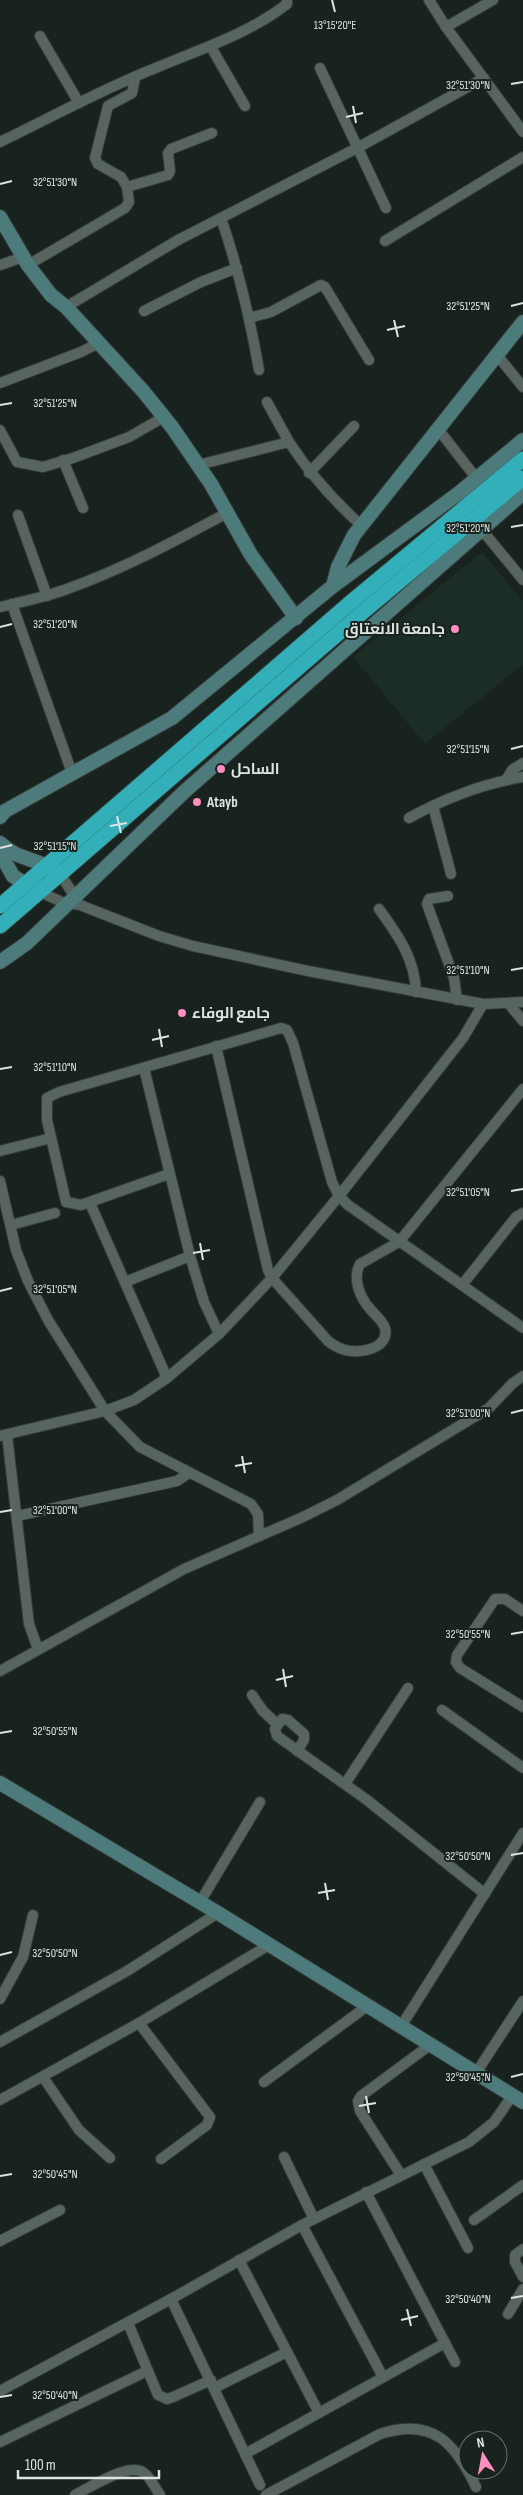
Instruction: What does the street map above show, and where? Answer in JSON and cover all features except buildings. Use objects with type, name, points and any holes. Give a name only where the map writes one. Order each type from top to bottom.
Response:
[{"type":"highway","points":[[0,906],[350,603],[523,459]]},
{"type":"highway","points":[[0,926],[364,611],[523,478]]},
{"type":"street","points":[[0,142],[79,103],[211,47],[256,25],[287,4],[287,0]]},
{"type":"street","points":[[429,0],[446,27],[523,132]]},
{"type":"street","points":[[446,27],[493,0]]},
{"type":"street","points":[[40,36],[79,103]]},
{"type":"street","points":[[211,47],[245,106]]},
{"type":"street","points":[[320,68],[359,147],[386,208]]},
{"type":"street","points":[[0,265],[26,261],[125,208],[130,202],[127,187],[121,177],[98,164],[95,158],[108,106],[132,92],[135,78]]},
{"type":"street","points":[[66,307],[178,240],[359,147],[484,78]]},
{"type":"street","points":[[127,187],[168,175],[170,171],[168,153],[171,149],[212,133]]},
{"type":"street","points":[[385,241],[523,157]]},
{"type":"street","points":[[0,217],[26,261],[51,295],[66,307],[143,391],[164,417],[198,465],[265,577],[296,618]]},
{"type":"street","points":[[221,218],[237,268],[259,370]]},
{"type":"street","points":[[144,311],[202,282],[237,268]]},
{"type":"street","points":[[249,318],[271,312],[321,285],[325,287],[369,360]]},
{"type":"street","points":[[333,586],[347,548],[362,526],[523,322]]},
{"type":"street","points":[[0,383],[81,352],[99,343]]},
{"type":"street","points":[[496,355],[523,387]]},
{"type":"street","points":[[267,402],[289,442],[310,473],[330,497],[362,526]]},
{"type":"street","points":[[0,430],[17,462],[38,467],[129,437],[164,417]]},
{"type":"street","points":[[310,473],[354,426]]},
{"type":"street","points":[[438,429],[477,478]]},
{"type":"street","points":[[2,814],[172,718],[333,586],[477,478],[523,440]]},
{"type":"street","points":[[198,465],[289,442]]},
{"type":"street","points":[[63,460],[84,508]]},
{"type":"street","points":[[0,962],[27,943],[75,902],[184,792],[523,493]]},
{"type":"street","points":[[0,607],[47,596],[117,569],[227,513]]},
{"type":"street","points":[[18,515],[47,596]]},
{"type":"street","points":[[482,530],[523,580]]},
{"type":"street","points":[[12,604],[72,773]]},
{"type":"street","points":[[506,780],[512,770],[523,763]]},
{"type":"street","points":[[409,818],[475,787],[523,777]]},
{"type":"street","points":[[432,806],[452,874]]},
{"type":"street","points":[[0,843],[18,857],[46,865],[61,875],[75,902]]},
{"type":"street","points":[[0,853],[13,876],[40,892],[75,902],[159,936],[193,946],[243,958],[457,1000],[483,1004],[523,1002]]},
{"type":"street","points":[[448,896],[429,899],[427,904],[447,955],[456,986],[457,1000]]},
{"type":"street","points":[[380,909],[409,956],[414,970],[416,992]]},
{"type":"street","points":[[38,1649],[29,1624],[17,1516],[4,1435],[105,1411],[134,1400],[167,1378],[219,1334],[272,1278],[339,1196],[463,1038],[483,1004]]},
{"type":"street","points":[[509,1004],[523,1021]]},
{"type":"street","points":[[169,1174],[81,1206],[66,1202],[46,1112],[48,1098],[59,1092],[274,1029],[281,1028],[287,1030],[293,1043],[332,1182],[339,1196],[399,1242],[523,1328]]},
{"type":"street","points":[[216,1046],[268,1270],[272,1278],[328,1341],[344,1350],[364,1351],[382,1342],[385,1332],[383,1323],[369,1308],[361,1295],[357,1282],[358,1269],[364,1260],[392,1248],[399,1242],[523,1089]]},
{"type":"street","points":[[144,1068],[190,1256],[204,1302],[219,1334]]},
{"type":"street","points":[[0,1152],[51,1138]]},
{"type":"street","points":[[0,1181],[21,1265],[48,1320],[105,1411],[140,1448],[254,1507],[258,1514],[259,1536]]},
{"type":"street","points":[[90,1203],[167,1378]]},
{"type":"street","points":[[11,1226],[55,1213]]},
{"type":"street","points":[[462,1285],[516,1217],[523,1214]]},
{"type":"street","points":[[125,1282],[190,1256]]},
{"type":"street","points":[[0,1671],[184,1569],[337,1500],[489,1408],[512,1383],[523,1376]]},
{"type":"street","points":[[17,1516],[177,1481],[189,1473]]},
{"type":"street","points":[[523,1610],[505,1599],[496,1599],[457,1655],[456,1662],[460,1668],[523,1707]]},
{"type":"street","points":[[345,1784],[408,1688]]},
{"type":"street","points":[[252,1695],[263,1711],[277,1724]]},
{"type":"street","points":[[442,1710],[523,1768]]},
{"type":"street","points":[[297,1751],[304,1740],[303,1732],[288,1720],[282,1719],[277,1724],[275,1734],[297,1751],[345,1784],[485,1894]]},
{"type":"street","points":[[0,1784],[200,1902],[366,2007],[518,2099],[483,2132],[469,2142],[302,2225],[128,2323],[0,2390]]},
{"type":"street","points":[[200,1902],[260,1802]]},
{"type":"street","points":[[400,2028],[523,1833]]},
{"type":"street","points":[[0,2042],[127,1971],[218,1913]]},
{"type":"street","points":[[0,1999],[22,1957],[33,1915]]},
{"type":"street","points":[[0,2100],[139,2023],[269,1945]]},
{"type":"street","points":[[476,2073],[523,2001]]},
{"type":"street","points":[[264,2082],[366,2007]]},
{"type":"street","points":[[139,2023],[210,2117],[208,2125],[161,2159]]},
{"type":"street","points":[[401,2175],[360,2111],[358,2101],[430,2046]]},
{"type":"street","points":[[43,2077],[79,2130],[110,2158]]},
{"type":"street","points":[[284,2157],[314,2219]]},
{"type":"street","points":[[424,2164],[468,2248]]},
{"type":"street","points":[[474,2220],[523,2185]]},
{"type":"street","points":[[366,2192],[454,2362]]},
{"type":"street","points":[[0,2241],[60,2210]]},
{"type":"street","points":[[302,2225],[383,2377]]},
{"type":"street","points":[[523,2249],[515,2254],[514,2258],[523,2277]]},
{"type":"street","points":[[239,2260],[319,2413]]},
{"type":"street","points":[[508,2314],[523,2289]]},
{"type":"street","points":[[171,2299],[260,2485]]},
{"type":"street","points":[[128,2323],[155,2391],[162,2398],[168,2399],[212,2384],[287,2352]]},
{"type":"street","points":[[245,2454],[445,2343]]},
{"type":"street","points":[[0,2442],[147,2371]]},
{"type":"street","points":[[266,2495],[380,2434],[398,2428],[420,2429],[452,2447],[463,2460],[476,2487]]},
{"type":"street","points":[[75,2495],[120,2472],[136,2469],[142,2471],[160,2495]]},
{"type":"shaded area","name":"جامعة الانعتاق","points":[[482,552],[523,601],[523,664],[425,744],[353,657]]},
{"type":"place","name":"جامعة الانعتاق","points":[[455,629]]},
{"type":"place","name":"الساحل","points":[[221,769]]},
{"type":"place","name":"Atayb","points":[[197,802]]},
{"type":"place","name":"جامع الوفاء","points":[[182,1013]]}]
